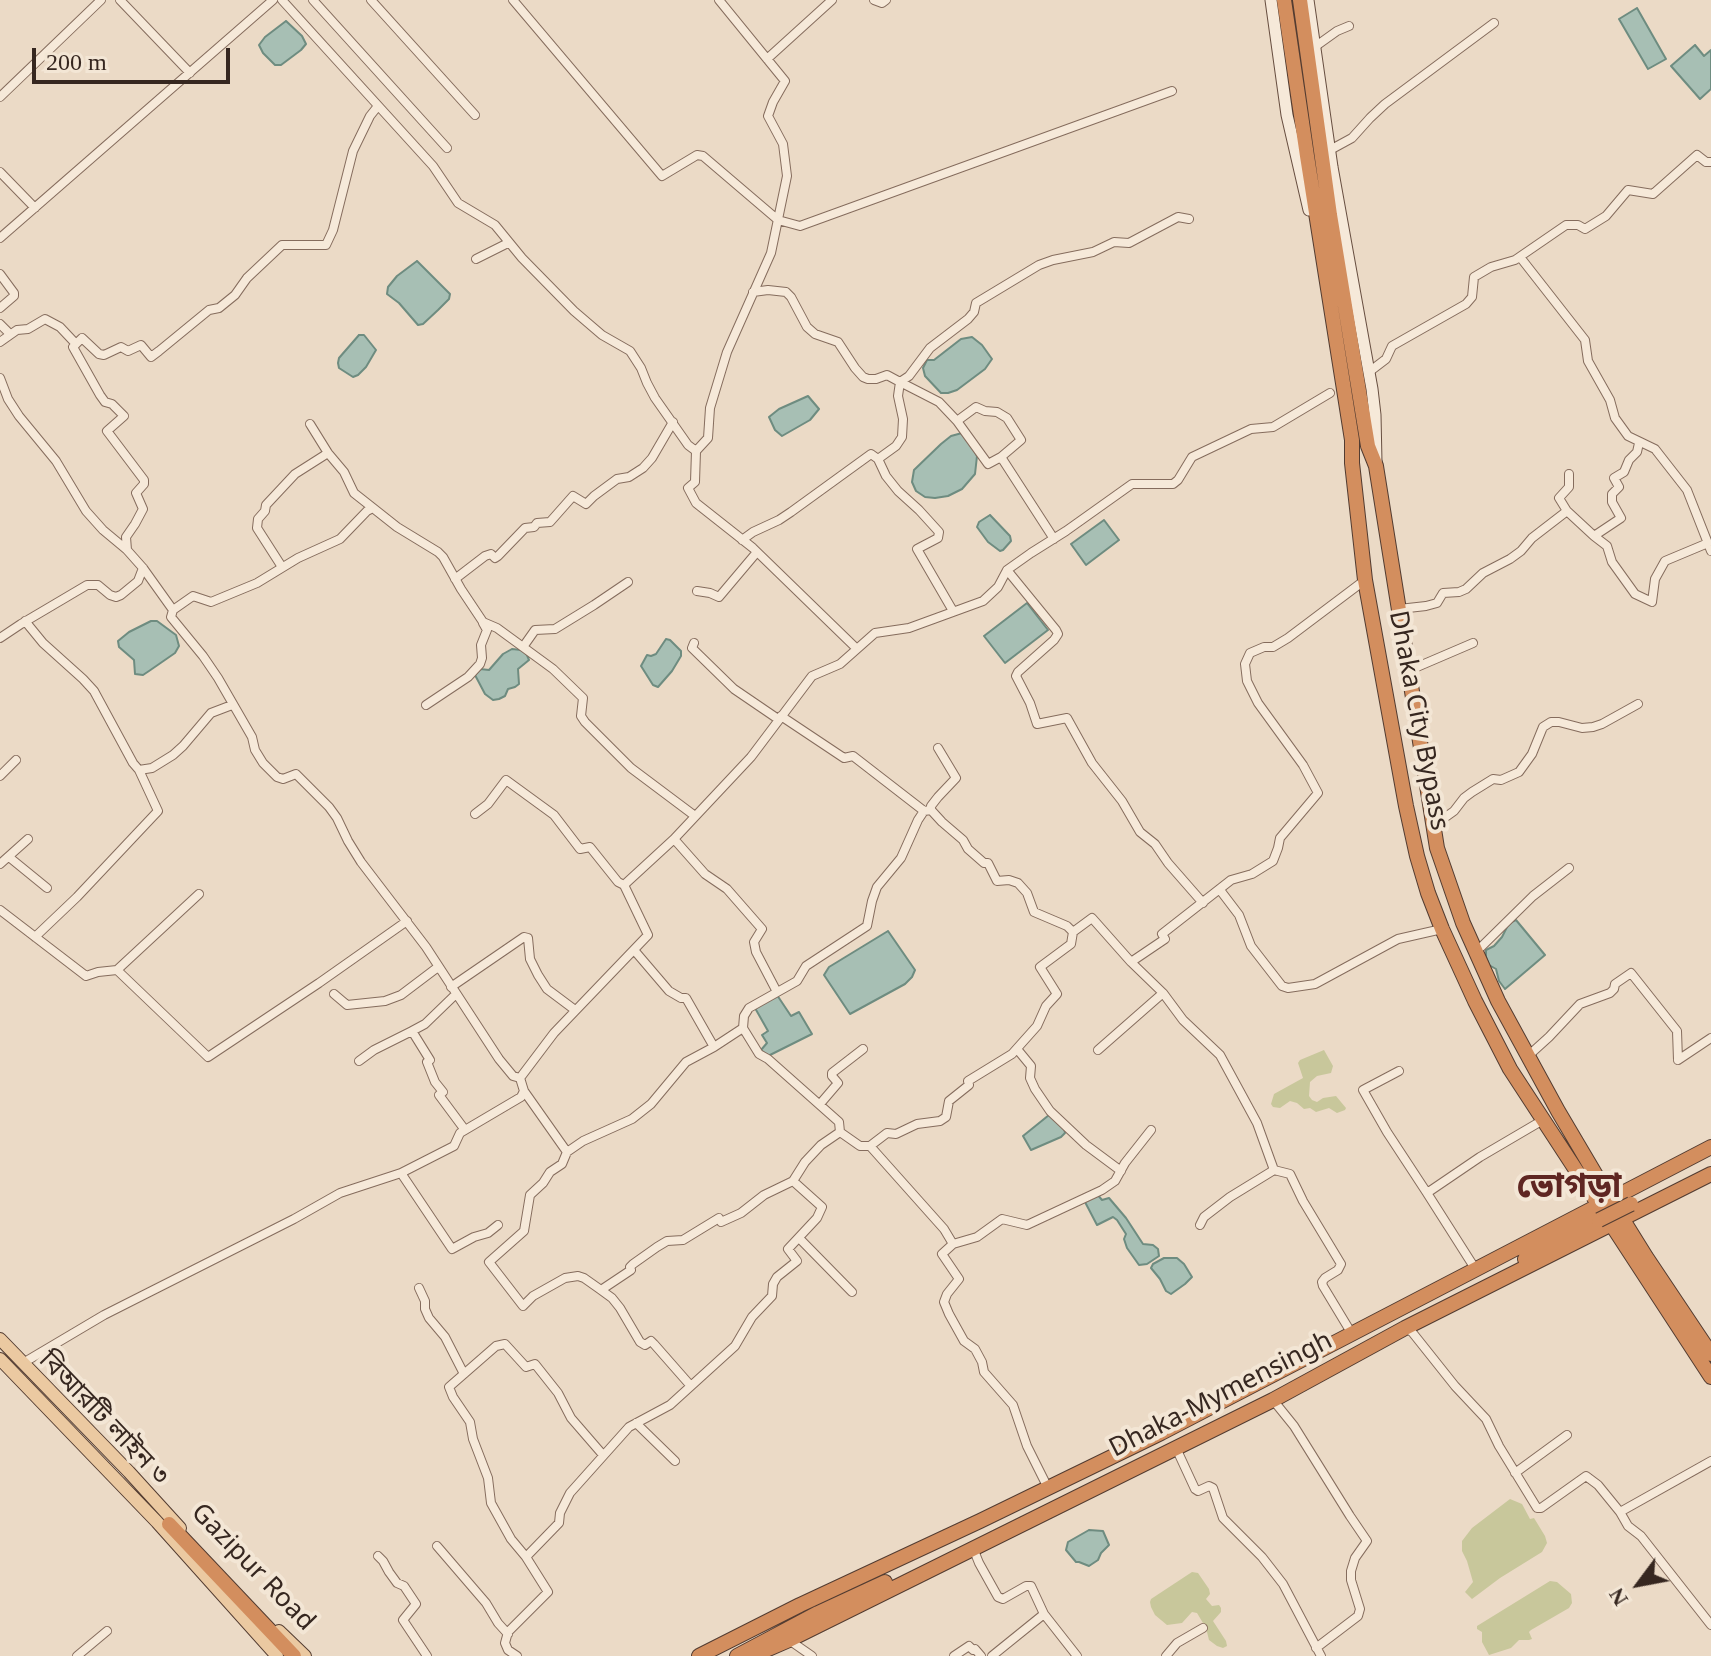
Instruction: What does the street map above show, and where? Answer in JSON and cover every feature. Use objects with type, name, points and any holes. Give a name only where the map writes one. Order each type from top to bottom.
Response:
[{"type":"highway","name":"Dhaka City Bypass","points":[[1284,0],[1352,440],[1365,580],[1406,806],[1428,893],[1475,1001],[1510,1069],[1608,1214],[1711,1377]]},
{"type":"highway","name":"Dhaka City Bypass","points":[[1300,0],[1330,215],[1368,446],[1376,466],[1437,848],[1449,885],[1498,1001],[1608,1214]]},
{"type":"highway","points":[[1608,1214],[1711,1147]]},
{"type":"highway","name":"Dhaka-Mymensingh","points":[[699,1656],[1161,1433],[1476,1270],[1711,1174]]},
{"type":"highway","points":[[745,1655],[818,1613],[1277,1390],[1631,1204]]},
{"type":"highway","points":[[1608,1214],[1646,1257],[1711,1354]]},
{"type":"highway","name":"Dhaka-Mymensingh","points":[[745,1655],[789,1640],[1273,1400],[1608,1214]]},
{"type":"highway","name":"বিআরটি লাইন ৩","points":[[167,1527],[280,1649],[294,1656]]},
{"type":"main road","points":[[1271,0],[1287,115],[1308,203],[1352,459]]},
{"type":"main road","points":[[1308,0],[1330,150],[1369,372],[1375,415],[1376,466]]},
{"type":"main road","name":"Gazipur Road","points":[[0,1339],[246,1599],[305,1656]]},
{"type":"main road","name":"বিআরটি লাইন ৩","points":[[0,1349],[167,1527]]},
{"type":"main road","name":"Gazipur Road","points":[[2,1363],[167,1527]]},
{"type":"street","points":[[0,97],[101,0]]},
{"type":"street","points":[[120,0],[190,73]]},
{"type":"street","points":[[0,238],[273,0]]},
{"type":"street","points":[[282,0],[433,166],[458,203],[495,225],[508,243],[574,311],[602,335],[630,351],[655,398],[688,445],[696,451]]},
{"type":"street","points":[[313,0],[447,148]]},
{"type":"street","points":[[371,0],[475,115]]},
{"type":"street","points":[[513,0],[662,176],[697,155],[703,156],[778,220],[800,226],[1172,91]]},
{"type":"street","points":[[719,0],[785,81],[768,116],[783,144],[787,176],[771,253],[727,352],[710,408],[708,438],[696,451],[695,482],[688,488],[696,503],[757,552],[857,649]]},
{"type":"street","points":[[767,59],[832,0]]},
{"type":"street","points":[[874,0],[882,3],[886,0]]},
{"type":"street","points":[[1330,150],[1352,138],[1385,104],[1494,23]]},
{"type":"street","points":[[1316,46],[1349,26]]},
{"type":"street","points":[[127,550],[126,537],[143,509],[136,493],[144,480],[107,431],[124,416],[100,395],[73,350],[76,344],[82,338],[104,355],[121,347],[128,351],[141,345],[151,357],[209,310],[219,308],[235,295],[247,278],[282,245],[326,245],[333,230],[353,151],[378,106]]},
{"type":"street","points":[[1369,372],[1386,359],[1392,346],[1466,304],[1472,297],[1474,277],[1491,267],[1515,260],[1566,225],[1578,225],[1585,229],[1606,216],[1628,190],[1653,194],[1697,155],[1711,162]]},
{"type":"street","points":[[0,172],[35,208]]},
{"type":"street","points":[[878,459],[896,446],[902,437],[903,419],[898,396],[900,382],[909,376],[930,348],[968,319],[976,303],[1039,265],[1093,252],[1114,242],[1129,243],[1178,217],[1189,219]]},
{"type":"street","points":[[476,259],[508,243]]},
{"type":"street","points":[[1520,257],[1585,340],[1588,361],[1610,400],[1615,418],[1628,436],[1655,449],[1687,490],[1709,547],[1665,561],[1655,579],[1652,602],[1635,594],[1612,562],[1607,546],[1567,511],[1559,498],[1569,487],[1569,474]]},
{"type":"street","points":[[0,274],[14,296],[0,308]]},
{"type":"street","points":[[753,292],[786,292],[807,327],[815,334],[838,342],[863,377],[876,379],[887,375],[939,402],[988,464],[1021,440],[1007,418],[997,412],[976,407],[957,421]]},
{"type":"street","points":[[0,342],[17,330],[28,329],[45,319],[60,327],[76,344]]},
{"type":"street","points":[[0,324],[10,334]]},
{"type":"street","points":[[0,378],[4,401],[56,461],[86,511],[143,568],[173,610]]},
{"type":"street","points":[[624,885],[674,839],[751,757],[812,676],[840,664],[875,633],[909,628],[983,601],[998,587],[1007,570],[1132,484],[1173,484],[1192,457],[1251,429],[1273,427],[1330,393]]},
{"type":"street","points":[[455,579],[485,556],[498,556],[525,528],[550,522],[573,496],[586,504],[617,479],[629,477],[643,468],[673,422]]},
{"type":"street","points":[[310,424],[344,472],[354,493],[397,527],[438,552],[487,630],[481,645],[480,664],[468,677],[426,705]]},
{"type":"street","points":[[1594,536],[1621,518],[1612,502],[1612,494],[1619,487],[1614,478],[1624,472],[1639,443]]},
{"type":"street","points":[[282,567],[257,528],[258,519],[266,505],[295,474],[328,453]]},
{"type":"street","points":[[742,540],[791,512],[871,454],[878,459],[898,491],[939,532],[938,538],[917,549],[953,611]]},
{"type":"street","points":[[1001,457],[1054,539]]},
{"type":"street","points":[[373,508],[340,539],[306,554],[257,583],[214,601],[193,596],[173,610],[171,617],[218,678],[252,737],[263,763],[277,777],[283,779],[296,774],[319,795],[337,818],[361,862],[407,921],[508,1071],[520,1078]]},
{"type":"street","points":[[1399,609],[1437,603],[1443,593],[1466,589],[1483,573],[1521,551],[1532,538],[1567,511]]},
{"type":"street","points":[[697,591],[719,597],[757,552]]},
{"type":"street","points":[[0,638],[87,585],[98,585],[116,597],[121,595],[138,581],[143,568]]},
{"type":"street","points":[[1007,570],[1058,634],[1016,676],[1037,724],[1067,718],[1092,763],[1122,801],[1140,832],[1155,844],[1203,903]]},
{"type":"street","points":[[1131,962],[1165,939],[1162,934],[1231,880],[1252,874],[1273,861],[1280,838],[1318,793],[1303,765],[1258,703],[1247,681],[1245,664],[1250,653],[1273,647],[1288,638],[1365,580]]},
{"type":"street","points":[[523,647],[535,630],[555,629],[628,582]]},
{"type":"street","points":[[25,621],[43,643],[94,691],[139,770],[158,811],[35,937]]},
{"type":"street","points":[[483,622],[497,628],[553,669],[583,698],[581,716],[585,722],[631,768],[695,816]]},
{"type":"street","points":[[694,643],[692,648],[734,689],[844,758],[853,756],[928,810],[963,840],[968,849],[988,863],[997,881],[1018,883],[1027,893],[1034,912],[1067,926],[1073,932]]},
{"type":"street","points":[[1410,670],[1473,643]]},
{"type":"street","points":[[1433,826],[1483,785],[1519,772],[1532,754],[1543,727],[1551,722],[1593,727],[1638,704]]},
{"type":"street","points":[[139,770],[152,768],[173,755],[211,713],[232,705]]},
{"type":"street","points":[[938,748],[956,778],[918,820],[901,858],[877,887],[867,926],[806,966],[797,981],[749,1008],[744,1016],[743,1028],[759,1054],[820,1104],[839,1122],[840,1132],[860,1146],[870,1146],[887,1133],[896,1134],[917,1124],[940,1121],[946,1117],[949,1101],[969,1085],[968,1081],[1017,1049],[1037,1026],[1046,1006],[1057,994],[1040,967],[1071,944],[1073,932],[1092,918],[1163,993],[1183,1020],[1220,1055],[1257,1123],[1274,1170]]},
{"type":"street","points":[[0,776],[16,760]]},
{"type":"street","points":[[475,814],[488,804],[506,780],[554,815],[580,849],[590,847],[618,882],[624,885],[648,935],[554,1033],[520,1078]]},
{"type":"street","points":[[0,864],[28,839]]},
{"type":"street","points":[[674,839],[705,874],[727,889],[762,929],[754,942],[756,952],[777,992]]},
{"type":"street","points":[[9,857],[47,888]]},
{"type":"street","points":[[1476,952],[1533,896],[1569,868]]},
{"type":"street","points":[[1220,890],[1239,915],[1251,946],[1282,986],[1288,988],[1315,984],[1398,939],[1442,929]]},
{"type":"street","points":[[0,910],[84,975],[117,970],[199,894]]},
{"type":"street","points":[[117,970],[208,1057],[407,921]]},
{"type":"street","points":[[359,1061],[425,1024],[453,991],[524,937],[528,938],[531,947],[530,959],[547,989],[575,1010]]},
{"type":"street","points":[[634,950],[669,991],[686,998],[714,1047]]},
{"type":"street","points":[[334,994],[347,1005],[385,1001],[401,995],[438,967]]},
{"type":"street","points":[[1528,1056],[1580,1004],[1613,991],[1615,984],[1631,973],[1677,1031],[1678,1060],[1711,1038]]},
{"type":"street","points":[[1098,1050],[1163,993]]},
{"type":"street","points":[[690,1385],[651,1341],[645,1345],[640,1342],[612,1298],[584,1278],[565,1278],[543,1289],[523,1306],[489,1262],[524,1231],[530,1195],[550,1172],[562,1164],[567,1152],[641,1113],[686,1062],[743,1028]]},
{"type":"street","points":[[412,1031],[430,1060],[427,1062],[435,1082],[443,1092],[439,1095],[465,1130]]},
{"type":"street","points":[[820,1104],[838,1083],[832,1073],[863,1049]]},
{"type":"street","points":[[1017,1049],[1031,1066],[1030,1078],[1050,1111],[1086,1145],[1121,1171]]},
{"type":"street","points":[[1399,1071],[1363,1090],[1476,1270]]},
{"type":"street","points":[[520,1078],[524,1091],[567,1152]]},
{"type":"street","points":[[23,1363],[104,1315],[340,1193],[401,1173],[454,1146],[460,1133],[521,1097],[524,1091]]},
{"type":"street","points":[[1427,1193],[1543,1120]]},
{"type":"street","points":[[1048,1488],[1027,1446],[1013,1405],[984,1372],[975,1349],[964,1341],[949,1314],[944,1302],[959,1279],[942,1254],[953,1244],[977,1237],[1002,1219],[1027,1225],[1102,1190],[1115,1181],[1151,1130]]},
{"type":"street","points":[[601,1290],[667,1241],[683,1240],[719,1218],[721,1222],[741,1213],[764,1195],[793,1181],[821,1145],[840,1132]]},
{"type":"street","points":[[870,1146],[928,1209],[953,1244]]},
{"type":"street","points":[[1200,1225],[1204,1217],[1230,1197],[1274,1170],[1290,1174],[1341,1264],[1341,1268],[1322,1282],[1352,1334]]},
{"type":"street","points":[[401,1173],[452,1249],[488,1233],[498,1225]]},
{"type":"street","points":[[526,1557],[559,1523],[560,1513],[570,1493],[603,1455],[629,1427],[670,1405],[735,1346],[752,1317],[772,1296],[777,1277],[797,1261],[788,1249],[817,1218],[822,1207],[793,1181]]},
{"type":"street","points":[[799,1238],[852,1292]]},
{"type":"street","points":[[419,1288],[429,1318],[445,1337],[464,1374]]},
{"type":"street","points":[[1405,1328],[1412,1332],[1486,1419],[1537,1508],[1586,1476],[1598,1485],[1628,1526],[1641,1536],[1711,1625]]},
{"type":"street","points":[[517,1656],[508,1650],[505,1643],[508,1634],[548,1592],[511,1539],[491,1503],[488,1478],[470,1422],[449,1387],[496,1346],[505,1344],[526,1367],[535,1364],[558,1393],[571,1418],[603,1455]]},
{"type":"street","points":[[1176,1448],[1195,1489],[1213,1488],[1223,1518],[1262,1557],[1283,1584],[1319,1652],[1358,1616],[1360,1609],[1351,1571],[1355,1558],[1367,1541],[1294,1426],[1273,1400]]},
{"type":"street","points":[[636,1423],[675,1461]]},
{"type":"street","points":[[1515,1473],[1567,1435]]},
{"type":"street","points":[[1620,1512],[1711,1461]]},
{"type":"street","points":[[437,1546],[508,1634]]},
{"type":"street","points":[[973,1548],[998,1597],[1003,1599],[1031,1586],[1044,1614],[1077,1656]]},
{"type":"street","points":[[378,1556],[416,1604],[403,1620],[427,1656]]},
{"type":"street","points":[[992,1656],[1044,1614]]},
{"type":"street","points":[[1166,1656],[1177,1643],[1203,1628]]},
{"type":"street","points":[[77,1656],[107,1631]]},
{"type":"street","points":[[789,1640],[812,1656]]},
{"type":"street","points":[[954,1656],[969,1646],[981,1656]]},
{"type":"green space","points":[[1324,1050],[1333,1066],[1331,1073],[1317,1076],[1310,1082],[1309,1096],[1317,1102],[1336,1096],[1345,1110],[1337,1113],[1329,1108],[1316,1112],[1290,1101],[1280,1108],[1273,1107],[1274,1094],[1303,1078],[1298,1063],[1300,1060]]},
{"type":"green space","points":[[1510,1499],[1522,1504],[1530,1519],[1534,1518],[1547,1543],[1542,1552],[1472,1599],[1465,1592],[1473,1582],[1462,1551],[1462,1541],[1472,1528]]},
{"type":"green space","points":[[1192,1572],[1198,1573],[1209,1589],[1206,1599],[1212,1606],[1219,1605],[1221,1608],[1213,1621],[1226,1641],[1227,1646],[1223,1648],[1209,1640],[1197,1613],[1192,1612],[1182,1623],[1167,1625],[1151,1607],[1151,1599]]},
{"type":"green space","points":[[1550,1581],[1557,1582],[1571,1594],[1569,1608],[1531,1630],[1532,1639],[1519,1640],[1511,1648],[1489,1655],[1477,1626]]},
{"type":"shaded area","points":[[1637,8],[1666,59],[1648,69],[1619,19]]},
{"type":"shaded area","points":[[286,21],[306,44],[281,65],[275,65],[259,45]]},
{"type":"shaded area","points":[[1695,45],[1704,56],[1711,50],[1711,89],[1700,99],[1671,66]]},
{"type":"shaded area","points":[[417,261],[450,294],[438,310],[418,325],[387,294],[388,287],[397,276]]},
{"type":"shaded area","points":[[359,335],[364,335],[376,350],[366,367],[353,377],[339,368],[338,363]]},
{"type":"shaded area","points":[[972,337],[992,359],[985,369],[957,390],[941,393],[925,376],[923,368],[927,360],[934,360],[961,339]]},
{"type":"shaded area","points":[[808,396],[819,409],[810,420],[782,436],[769,417]]},
{"type":"shaded area","points":[[962,433],[977,456],[975,474],[962,489],[948,496],[925,497],[916,491],[912,482],[914,470],[951,436]]},
{"type":"shaded area","points":[[990,515],[1010,536],[1011,541],[1000,551],[988,542],[977,527]]},
{"type":"shaded area","points":[[1104,520],[1119,540],[1086,565],[1071,544]]},
{"type":"shaded area","points":[[1027,603],[1048,630],[1005,663],[984,636]]},
{"type":"shaded area","points":[[151,621],[157,621],[176,635],[179,646],[175,653],[143,675],[135,674],[134,660],[119,647],[118,641]]},
{"type":"shaded area","points":[[666,639],[681,651],[681,656],[658,687],[653,685],[641,666],[647,655],[656,654]]},
{"type":"shaded area","points":[[512,649],[526,653],[529,660],[518,669],[519,684],[508,689],[505,696],[493,700],[485,694],[475,675],[480,669],[489,670]]},
{"type":"shaded area","points":[[1516,920],[1545,955],[1505,989],[1496,969],[1489,965],[1486,950],[1502,937],[1509,923]]},
{"type":"shaded area","points":[[888,931],[915,970],[912,977],[905,984],[850,1014],[824,975],[829,967]]},
{"type":"shaded area","points":[[777,995],[791,1016],[799,1012],[812,1034],[768,1056],[761,1050],[767,1043],[762,1035],[768,1031],[755,1008]]},
{"type":"shaded area","points":[[1049,1115],[1064,1128],[1065,1133],[1031,1150],[1023,1136]]},
{"type":"shaded area","points":[[1097,1194],[1102,1200],[1109,1198],[1143,1244],[1153,1245],[1158,1249],[1159,1256],[1139,1265],[1127,1248],[1126,1234],[1117,1220],[1113,1217],[1097,1225],[1085,1202]]},
{"type":"shaded area","points":[[1164,1258],[1177,1258],[1192,1277],[1171,1294],[1151,1268]]},
{"type":"shaded area","points":[[1089,1530],[1103,1531],[1109,1545],[1089,1566],[1076,1562],[1066,1550],[1068,1542]]},
{"type":"district","name":"ভোগড়া","points":[[1569,1190]]}]
